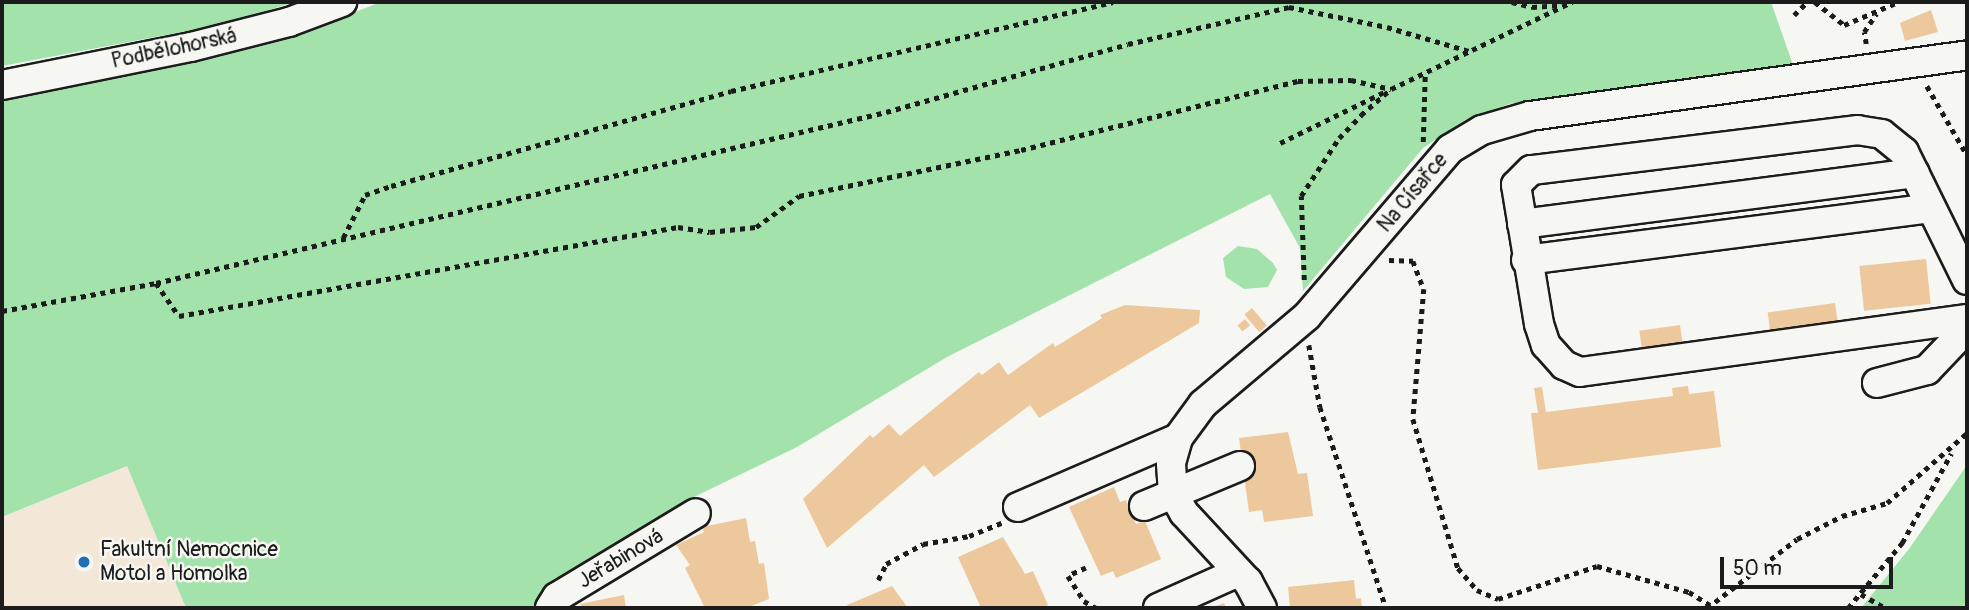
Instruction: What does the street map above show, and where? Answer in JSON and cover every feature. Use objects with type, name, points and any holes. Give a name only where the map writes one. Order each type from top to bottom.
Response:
[{"type":"street","name":"Podbělohorská","points":[[2,85],[191,47],[289,22],[342,2]]},
{"type":"street","name":"Na Císařce","points":[[1173,492],[1171,463],[1178,438],[1203,404],[1307,316],[1424,174],[1450,149],[1482,130],[1530,116],[1967,55]]},
{"type":"street","points":[[1967,280],[1904,152],[1882,134],[1858,130],[1531,170],[1516,185],[1526,260],[1546,345],[1564,365],[1580,372],[1967,319]]},
{"type":"street","points":[[1522,224],[1915,173]]},
{"type":"street","points":[[1526,260],[1931,208]]},
{"type":"street","points":[[1877,383],[1927,370],[1967,328]]},
{"type":"street","points":[[1018,507],[1178,438]]},
{"type":"street","points":[[1143,506],[1240,466]]},
{"type":"street","points":[[1173,492],[1184,513],[1236,573],[1248,582],[1262,608]]},
{"type":"street","name":"Jeřabinová","points":[[550,608],[556,597],[696,513]]},
{"type":"street","points":[[1158,608],[1236,573]]},
{"type":"path","points":[[343,239],[365,195],[391,186],[731,91],[1113,2]]},
{"type":"path","points":[[1512,2],[1532,7],[1569,3]]},
{"type":"path","points":[[1794,15],[1807,2]]},
{"type":"path","points":[[1815,2],[1844,25],[1898,2]]},
{"type":"path","points":[[1280,143],[1569,3]]},
{"type":"path","points":[[2,311],[156,283],[886,112],[1128,44],[1289,8],[1387,27],[1469,51]]},
{"type":"path","points":[[1871,68],[1864,32],[1877,12]]},
{"type":"path","points":[[1916,61],[1967,155]]},
{"type":"path","points":[[1424,124],[1425,73]]},
{"type":"path","points":[[156,283],[179,316],[678,227],[710,232],[756,227],[799,196],[1021,150],[1297,80],[1351,80],[1391,89]]},
{"type":"path","points":[[1386,608],[1320,407],[1307,316],[1301,196],[1339,138],[1391,89]]},
{"type":"path","points":[[1385,260],[1413,261],[1424,289],[1413,418],[1458,568],[1477,590],[1498,599],[1597,566],[1689,592],[1709,607],[1797,540],[1842,516],[1886,503],[1953,450]]},
{"type":"path","points":[[1848,608],[1902,543],[1953,450],[1967,433]]},
{"type":"path","points":[[878,580],[886,564],[923,544],[988,529],[1007,520],[1018,507]]},
{"type":"path","points":[[1086,568],[1068,576],[1084,601],[1096,608]]},
{"type":"path","points":[[1861,593],[1885,608]]},
{"type":"shaded area","name":"Fakultní Nemocnice Motol a Homolka","points":[[127,466],[186,608],[2,608],[2,517]]},
{"type":"green space","points":[[2,2],[294,2],[229,23],[2,66]]},
{"type":"green space","points":[[381,2],[1771,2],[1793,65],[1509,104],[1465,120],[1423,148],[1303,291],[1300,248],[1270,194],[947,357],[797,447],[696,496],[548,590],[535,608],[186,608],[127,466],[2,517],[2,100],[201,61],[301,33]]},
{"type":"green space","points":[[1238,246],[1257,249],[1273,263],[1277,270],[1268,287],[1244,289],[1226,277],[1223,258]]},
{"type":"green space","points":[[1967,465],[1967,608],[1861,608],[1909,549]]},
{"type":"building","points":[[1931,10],[1938,32],[1905,41],[1900,23]]},
{"type":"building","points":[[1926,259],[1931,304],[1864,311],[1859,266]]},
{"type":"building","points":[[1835,303],[1838,325],[1771,334],[1768,312]]},
{"type":"building","points":[[1125,305],[1200,310],[1199,323],[1039,418],[1030,405],[934,477],[924,465],[827,548],[803,499],[870,435],[873,438],[889,424],[900,436],[979,372],[982,375],[999,362],[1008,375],[1053,343],[1055,347],[1102,318],[1100,315]]},
{"type":"building","points":[[1252,308],[1267,326],[1259,332],[1244,314]]},
{"type":"building","points":[[1245,319],[1250,325],[1242,332],[1237,325]]},
{"type":"building","points":[[1680,325],[1683,347],[1642,352],[1639,331]]},
{"type":"building","points":[[1688,386],[1689,394],[1714,391],[1721,447],[1538,470],[1531,413],[1538,413],[1534,388],[1542,387],[1546,412],[1673,396],[1672,388]]},
{"type":"building","points":[[1288,432],[1298,474],[1307,473],[1313,516],[1264,522],[1262,510],[1249,512],[1239,438]]},
{"type":"building","points":[[1114,487],[1120,502],[1126,500],[1136,524],[1145,521],[1161,559],[1116,578],[1113,571],[1101,576],[1069,507]]},
{"type":"building","points":[[746,518],[750,542],[755,541],[759,564],[764,563],[769,599],[746,608],[705,608],[685,568],[690,565],[676,545],[704,532],[702,527]]},
{"type":"building","points":[[1003,537],[1025,574],[1033,571],[1048,605],[1043,608],[981,608],[958,557]]},
{"type":"building","points":[[1354,580],[1356,599],[1361,598],[1362,608],[1290,608],[1288,587]]},
{"type":"building","points":[[892,586],[908,608],[849,608],[847,605]]},
{"type":"building","points":[[624,595],[626,608],[582,608],[580,604]]},
{"type":"building","points":[[1224,603],[1226,608],[1210,608]]},
{"type":"place","name":"Fakultní Nemocnice Motol a Homolka","points":[[84,562]]}]
